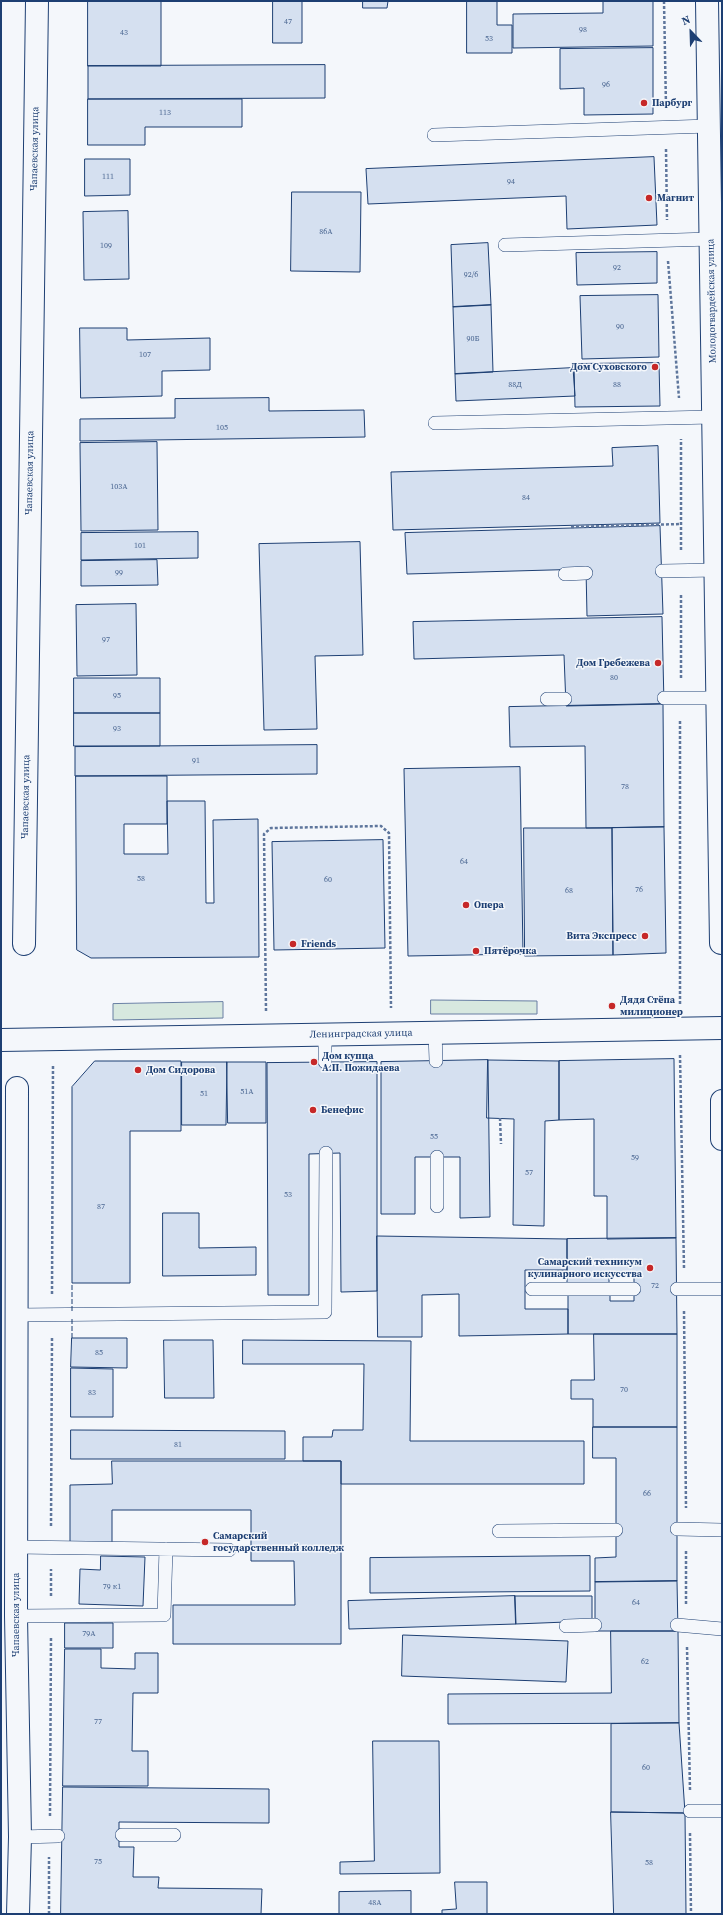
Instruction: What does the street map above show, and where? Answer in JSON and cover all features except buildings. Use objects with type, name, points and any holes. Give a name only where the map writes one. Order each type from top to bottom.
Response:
[{"type":"street","name":"Чапаевская улица","points":[[24,944],[37,1]]},
{"type":"street","name":"Молодогвардейская улица","points":[[707,1],[714,417],[718,468],[716,570],[721,943]]},
{"type":"street","name":"Ленинградская улица","points":[[1,1040],[722,1028]]},
{"type":"street","name":"Чапаевская улица","points":[[17,1088],[16,1616],[20,1837],[18,1914]]},
{"type":"street","points":[[722,1101],[722,1139]]},
{"type":"lane","points":[[434,135],[709,126]]},
{"type":"lane","points":[[505,245],[711,239]]},
{"type":"lane","points":[[435,423],[681,419],[714,417]]},
{"type":"lane","points":[[662,571],[716,570]]},
{"type":"lane","points":[[565,574],[586,574]]},
{"type":"lane","points":[[664,698],[718,698]]},
{"type":"lane","points":[[548,699],[565,699]]},
{"type":"lane","points":[[436,1032],[436,1061]]},
{"type":"lane","points":[[324,1034],[325,1062]]},
{"type":"lane","points":[[16,1315],[325,1312],[326,1153]]},
{"type":"lane","points":[[437,1157],[437,1206]]},
{"type":"lane","points":[[532,1289],[634,1289]]},
{"type":"lane","points":[[680,1289],[722,1289]]},
{"type":"lane","points":[[682,1529],[722,1530]]},
{"type":"lane","points":[[498,1531],[616,1530]]},
{"type":"lane","points":[[16,1547],[229,1550]]},
{"type":"lane","points":[[16,1616],[164,1615],[166,1549]]},
{"type":"lane","points":[[566,1626],[595,1625]]},
{"type":"lane","points":[[682,1625],[722,1629]]},
{"type":"lane","points":[[690,1811],[722,1811]]},
{"type":"lane","points":[[122,1835],[174,1835]]},
{"type":"lane","points":[[20,1837],[54,1836]]},
{"type":"path","points":[[664,1],[667,240],[681,419],[680,1289],[682,1625],[690,1811],[691,1914]]},
{"type":"path","points":[[571,527],[681,524]]},
{"type":"path","points":[[266,1035],[264,834],[271,828],[381,826],[389,833],[391,1033]]},
{"type":"path","points":[[49,1914],[54,1836],[51,1616],[53,1038]]},
{"type":"path","points":[[500,1118],[501,1144]]},
{"type":"shaded area","points":[[431,1000],[537,1001],[537,1014],[431,1014]]},
{"type":"shaded area","points":[[223,1002],[223,1018],[113,1020],[113,1004]]},
{"type":"fence","points":[[72,1283],[72,1311]]},
{"type":"fence","points":[[72,1317],[72,1338]]},
{"type":"place","name":"Парбург","points":[[644,103]]},
{"type":"place","name":"Магнит","points":[[649,198]]},
{"type":"place","name":"Дом Суховского","points":[[655,367]]},
{"type":"place","name":"Дом Гребежева","points":[[658,663]]},
{"type":"place","name":"Опера","points":[[466,905]]},
{"type":"place","name":"Вита Экспресс","points":[[645,936]]},
{"type":"place","name":"Friends","points":[[293,944]]},
{"type":"place","name":"Пятёрочка","points":[[476,951]]},
{"type":"place","name":"Дядя Стёпа милиционер","points":[[612,1006]]},
{"type":"place","name":"Дом купца А.П. Пожидаева","points":[[314,1062]]},
{"type":"place","name":"Дом Сидорова","points":[[138,1070]]},
{"type":"place","name":"Бенефис","points":[[313,1110]]},
{"type":"place","name":"Самарский техникум кулинарного искусства","points":[[650,1268]]},
{"type":"place","name":"Самарский государственный колледж","points":[[205,1542]]}]
